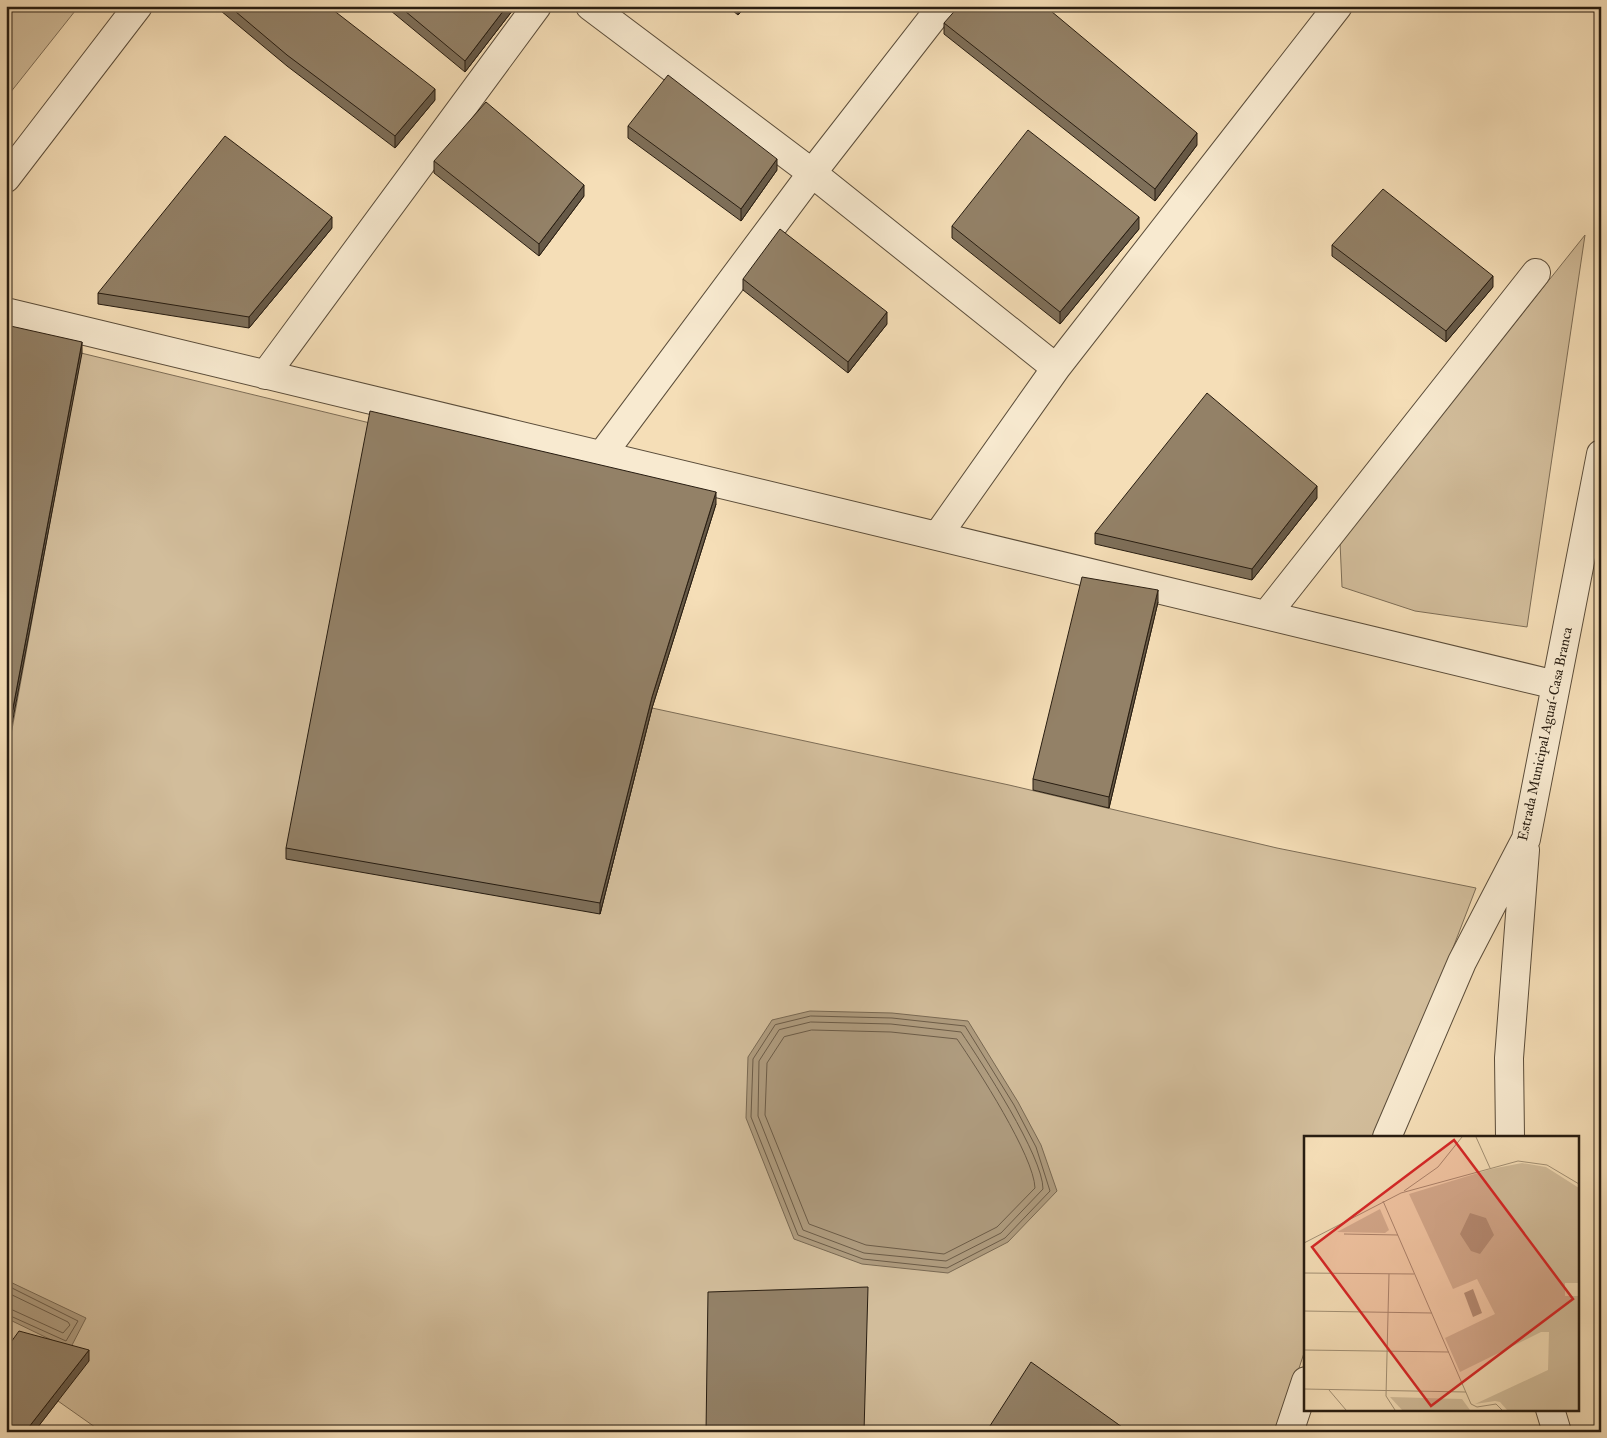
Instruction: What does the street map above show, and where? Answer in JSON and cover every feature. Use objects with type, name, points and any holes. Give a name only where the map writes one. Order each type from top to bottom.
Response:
[{"type":"street","points":[[6,178],[138,6]]},
{"type":"street","points":[[265,376],[537,6]]},
{"type":"street","points":[[590,6],[812,173],[1056,368]]},
{"type":"street","points":[[601,456],[812,173],[942,6]]},
{"type":"street","points":[[938,535],[1056,368],[1338,6]]},
{"type":"street","points":[[1267,614],[1536,273]]},
{"type":"street","points":[[6,312],[265,376],[938,535],[1556,685]]},
{"type":"street","name":"Estrada Municipal Aguaí-Casa Branca","points":[[1387,1136],[1462,962],[1526,839],[1601,454]]},
{"type":"street","points":[[1510,1136],[1509,1058],[1526,839]]},
{"type":"street","points":[[1289,1432],[1304,1387]]},
{"type":"street","points":[[1550,1410],[1558,1432]]},
{"type":"shaded area","points":[[6,6],[79,6],[6,98]]},
{"type":"shaded area","points":[[1585,235],[1527,627],[1415,611],[1342,587],[1340,542]]},
{"type":"shaded area","points":[[81,353],[370,423],[600,914],[652,708],[1009,785],[1277,848],[1476,888],[1423,1026],[1375,1136],[1304,1136],[1304,1353],[1278,1432],[102,1432],[58,1401],[34,1432],[6,1432],[6,762]]},
{"type":"water","points":[[810,1011],[892,1013],[968,1021],[1018,1102],[1041,1145],[1057,1191],[1008,1242],[948,1273],[862,1264],[794,1239],[746,1118],[748,1057],[772,1020]]},
{"type":"water","points":[[6,1280],[86,1318],[70,1349],[6,1318]]},
{"type":"building","points":[[229,6],[328,6],[435,89],[395,136],[287,55]]},
{"type":"building","points":[[399,6],[507,6],[465,61]]},
{"type":"building","points":[[959,6],[1045,6],[1197,133],[1155,189],[944,23]]},
{"type":"building","points":[[668,75],[777,159],[741,209],[628,126]]},
{"type":"building","points":[[486,102],[584,185],[539,244],[434,161]]},
{"type":"building","points":[[1028,130],[1139,217],[1060,312],[952,226]]},
{"type":"building","points":[[225,136],[332,217],[249,317],[98,293]]},
{"type":"building","points":[[1383,189],[1493,276],[1446,331],[1332,245]]},
{"type":"building","points":[[780,229],[887,312],[848,362],[743,279]]},
{"type":"building","points":[[6,325],[82,342],[6,745]]},
{"type":"building","points":[[1207,393],[1317,486],[1252,569],[1095,533]]},
{"type":"building","points":[[370,411],[716,492],[652,697],[600,903],[286,848]]},
{"type":"building","points":[[1082,577],[1158,590],[1109,797],[1033,779]]},
{"type":"building","points":[[868,1287],[864,1432],[706,1432],[708,1292]]},
{"type":"building","points":[[19,1331],[89,1350],[25,1432],[6,1432],[6,1349]]},
{"type":"building","points":[[1031,1362],[1122,1427],[1120,1432],[986,1432]]}]
